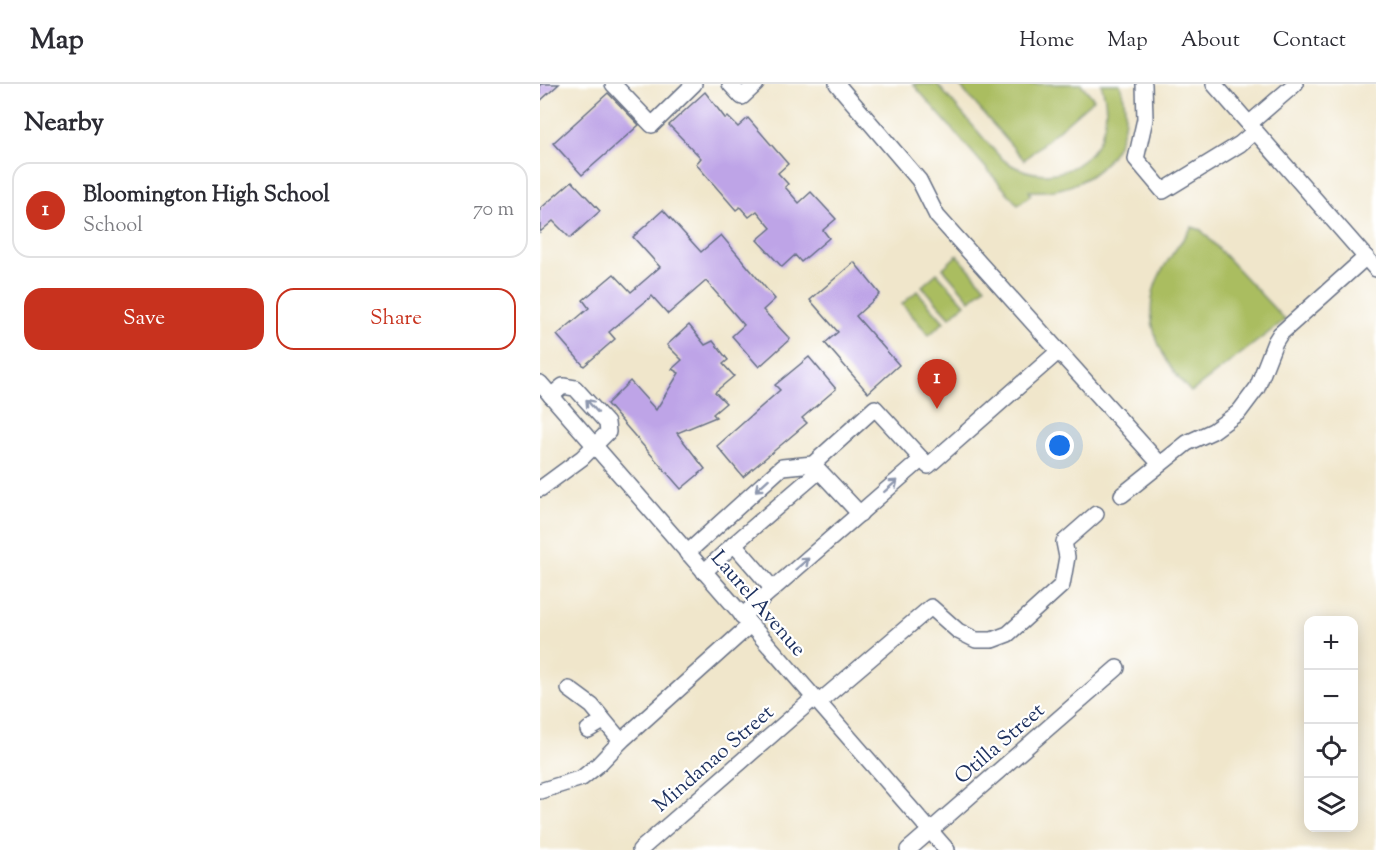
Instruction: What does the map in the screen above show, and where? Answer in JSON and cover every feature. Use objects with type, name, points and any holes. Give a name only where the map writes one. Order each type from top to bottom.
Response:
[{"type":"street","points":[[613,84],[652,125],[694,84]]},
{"type":"street","points":[[730,84],[742,97],[756,84]]},
{"type":"street","points":[[837,84],[919,180],[938,216],[1160,464]]},
{"type":"street","points":[[1144,84],[1145,119],[1136,159],[1163,191],[1240,144],[1252,127],[1295,84]]},
{"type":"street","points":[[1122,495],[1187,443],[1213,431],[1239,412],[1257,388],[1280,334],[1371,263],[1214,84]]},
{"type":"street","points":[[704,572],[816,468],[875,408],[928,466],[1059,351]]},
{"type":"street","name":"Laurel Avenue","points":[[540,383],[947,850]]},
{"type":"street","points":[[540,489],[582,458],[608,432],[607,423],[575,388],[563,387],[551,396]]},
{"type":"street","points":[[540,790],[582,778],[605,759],[746,621],[773,589],[922,459]]},
{"type":"street","points":[[687,553],[782,467],[816,468],[860,514]]},
{"type":"street","name":"Mindanao Street","points":[[640,850],[931,607],[958,631],[976,640],[992,640],[1008,634],[1062,585],[1067,557],[1064,542],[1096,514]]},
{"type":"street","points":[[734,544],[773,589]]},
{"type":"street","name":"Otilla Street","points":[[908,850],[1117,668]]},
{"type":"street","points":[[569,689],[592,706],[621,741]]},
{"type":"street","points":[[588,730],[603,721]]},
{"type":"green space","points":[[913,84],[937,84],[1002,158],[1029,172],[1050,174],[1068,169],[1084,160],[1096,145],[1104,127],[1106,107],[1101,84],[1120,84],[1125,107],[1124,128],[1117,146],[1106,163],[1090,176],[1072,185],[1051,190],[1029,191],[1031,195],[1018,205]]},
{"type":"green space","points":[[958,84],[1081,84],[1094,99],[1024,160]]},
{"type":"green space","points":[[1192,227],[1201,230],[1285,320],[1191,392],[1180,380],[1162,352],[1152,322],[1151,306],[1160,274]]},
{"type":"green space","points":[[957,255],[985,287],[970,300],[943,268]]},
{"type":"green space","points":[[937,273],[965,304],[950,317],[922,286]]},
{"type":"green space","points":[[917,291],[944,322],[929,335],[902,304]]},
{"type":"building","points":[[540,84],[559,84],[540,101]]},
{"type":"building","points":[[705,92],[725,118],[728,117],[738,127],[748,118],[788,164],[778,173],[788,184],[785,187],[799,203],[811,192],[836,219],[823,230],[829,238],[801,262],[795,255],[782,267],[757,240],[771,228],[757,211],[749,217],[740,207],[736,210],[696,164],[701,158],[669,125]]},
{"type":"building","points":[[608,93],[639,125],[582,175],[553,143]]},
{"type":"building","points":[[572,181],[600,211],[570,238],[553,221],[540,232],[540,209]]},
{"type":"building","points":[[663,210],[701,252],[721,235],[775,299],[763,310],[790,339],[759,367],[732,336],[744,325],[706,281],[668,314],[652,296],[609,332],[615,339],[584,366],[557,335],[589,308],[583,300],[614,274],[631,292],[660,267],[633,237]]},
{"type":"building","points":[[854,262],[880,294],[856,316],[899,365],[868,393],[825,343],[838,332],[810,300]]},
{"type":"building","points":[[689,325],[705,345],[713,341],[728,360],[723,364],[734,376],[715,392],[726,403],[713,414],[716,417],[677,433],[705,469],[681,489],[607,404],[630,381],[656,410],[679,373],[672,369],[682,360],[667,345]]},
{"type":"building","points":[[809,357],[836,389],[802,418],[807,423],[743,477],[717,446],[780,390],[775,385]]},
{"type":"place","name":"Bloomington High School","points":[[937,409]]}]
